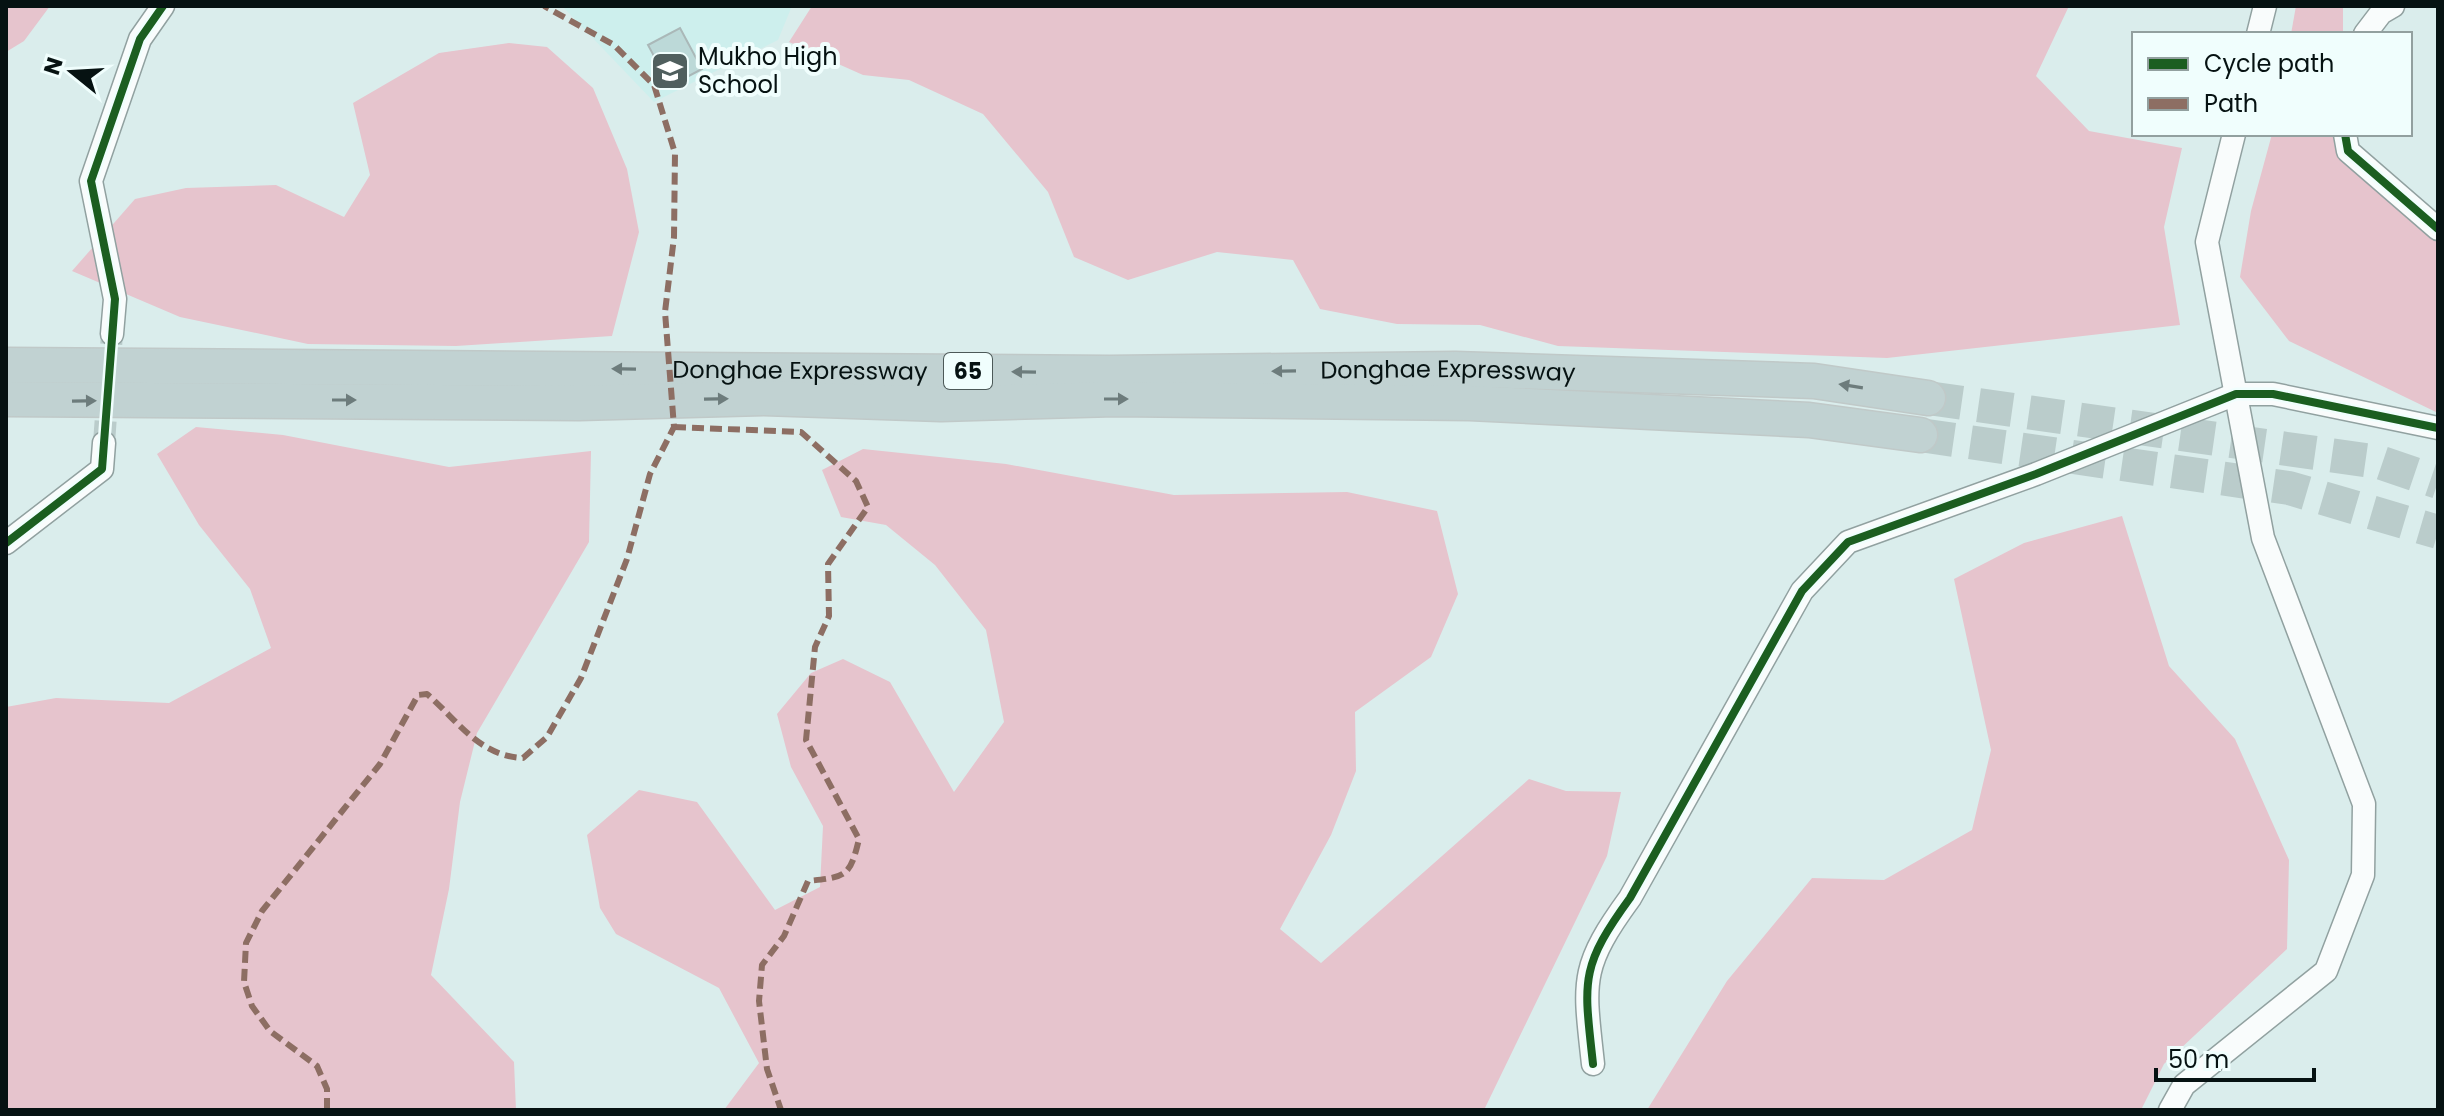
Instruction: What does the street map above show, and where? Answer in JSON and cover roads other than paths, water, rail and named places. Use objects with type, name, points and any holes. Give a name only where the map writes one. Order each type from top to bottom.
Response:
[{"type":"highway","name":"Donghae Expressway","points":[[6,365],[1109,373],[1455,369],[1814,381],[1928,398]]},
{"type":"highway","name":"Donghae Expressway","points":[[6,399],[579,403],[764,398],[941,404],[1115,399],[1470,403],[1809,420],[1920,435]]},
{"type":"street","points":[[112,334],[115,299],[91,181],[140,39],[163,6]]},
{"type":"street","points":[[2258,32],[2265,6]]},
{"type":"street","points":[[2367,32],[2381,13],[2393,6]]},
{"type":"street","points":[[2170,1110],[2184,1085],[2326,971],[2363,875],[2364,804],[2263,538],[2207,242],[2234,136]]},
{"type":"street","points":[[2345,136],[2348,151],[2438,229]]},
{"type":"street","points":[[1593,1064],[1586,997],[1590,961],[1598,941],[1637,886],[1802,591],[1848,542],[2036,474],[2236,394],[2273,394],[2438,428]]},
{"type":"street","points":[[6,543],[102,469],[104,443]]},
{"type":"tunnel","points":[[104,443],[112,334]]},
{"type":"tunnel","points":[[1928,398],[2379,462],[2438,482]]},
{"type":"tunnel","points":[[1920,435],[2289,488],[2438,532]]},
{"type":"place","name":"Mukho High School","points":[[670,71]]}]
